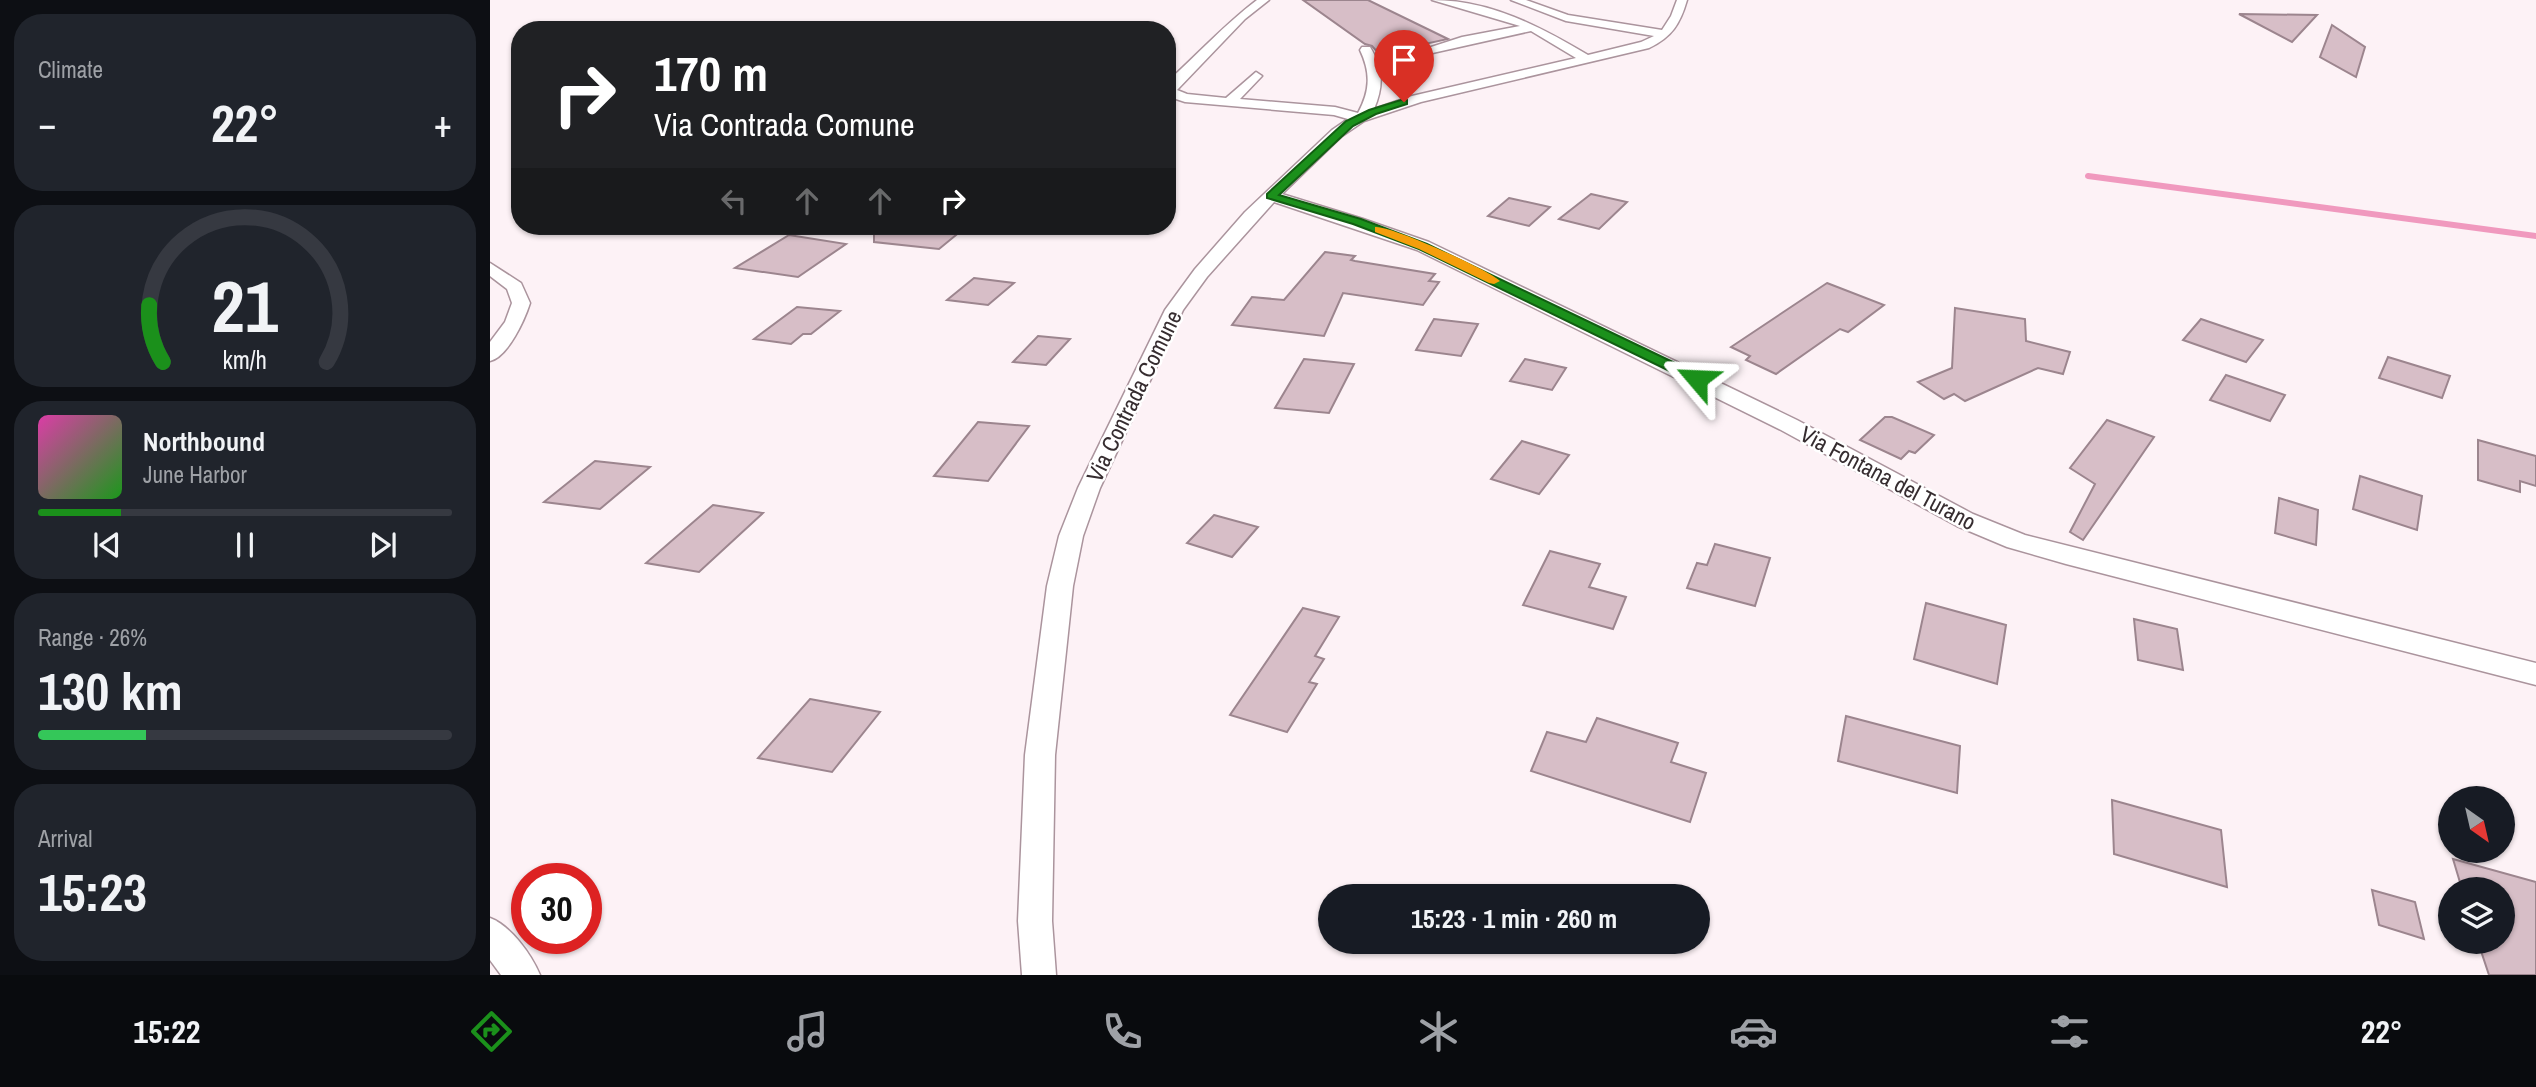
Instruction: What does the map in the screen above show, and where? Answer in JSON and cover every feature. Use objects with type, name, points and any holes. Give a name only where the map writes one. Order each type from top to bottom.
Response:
[{"type":"street","points":[[1176,81],[1228,33],[1241,17],[1264,0]]},
{"type":"street","points":[[1437,0],[1507,17],[1534,27],[1587,59]]},
{"type":"street","points":[[1516,0],[1566,18],[1666,34],[1675,24],[1682,0]]},
{"type":"street","points":[[1432,51],[1462,41],[1534,27]]},
{"type":"street","name":"Via Contrada Comune","points":[[1039,975],[1035,909],[1041,745],[1053,632],[1071,536],[1089,488],[1168,318],[1243,223],[1337,133],[1362,117],[1417,99],[1637,47],[1666,34]]},
{"type":"street","points":[[1176,97],[1335,111],[1362,117],[1375,96],[1378,80],[1366,50]]},
{"type":"street","points":[[1230,101],[1256,76]]},
{"type":"street","name":"Via Fontana del Turano","points":[[1271,196],[1357,222],[1423,246],[1765,413],[1937,506],[1999,535],[2066,556],[2536,674]]},
{"type":"street","points":[[490,268],[515,287],[522,303],[514,323],[490,355]]},
{"type":"street","points":[[490,934],[523,975]]},
{"type":"building","points":[[1303,0],[1368,0],[1448,39],[1379,54],[1372,46],[1365,44]]},
{"type":"building","points":[[2239,14],[2317,15],[2292,42]]},
{"type":"building","points":[[2332,25],[2365,47],[2356,77],[2320,57]]},
{"type":"building","points":[[1591,194],[1627,202],[1599,229],[1559,219]]},
{"type":"building","points":[[1509,198],[1550,207],[1529,226],[1488,216]]},
{"type":"building","points":[[789,235],[846,244],[798,277],[735,268]]},
{"type":"building","points":[[874,235],[956,235],[939,249],[874,242]]},
{"type":"building","points":[[1325,252],[1355,256],[1351,260],[1355,261],[1435,274],[1429,281],[1439,282],[1423,305],[1343,293],[1324,336],[1232,325],[1252,297],[1284,300]]},
{"type":"building","points":[[974,278],[1014,283],[988,305],[947,300]]},
{"type":"building","points":[[1827,283],[1884,305],[1848,332],[1840,329],[1776,374],[1746,360],[1750,356],[1731,347]]},
{"type":"building","points":[[797,307],[840,311],[811,334],[803,334],[791,344],[754,339]]},
{"type":"building","points":[[1955,308],[2025,319],[2026,341],[2070,352],[2063,374],[2038,368],[1965,401],[1954,394],[1944,399],[1918,382],[1952,368]]},
{"type":"building","points":[[1434,319],[1478,324],[1461,356],[1416,350]]},
{"type":"building","points":[[2201,319],[2263,340],[2246,362],[2183,340]]},
{"type":"building","points":[[1038,336],[1070,339],[1046,365],[1013,362]]},
{"type":"building","points":[[2388,357],[2450,376],[2442,398],[2379,378]]},
{"type":"building","points":[[1304,359],[1354,364],[1329,413],[1275,408]]},
{"type":"building","points":[[1525,359],[1566,368],[1552,390],[1510,381]]},
{"type":"building","points":[[2226,375],[2285,395],[2270,421],[2210,400]]},
{"type":"building","points":[[1885,417],[1892,417],[1934,435],[1915,453],[1909,451],[1901,459],[1860,440]]},
{"type":"building","points":[[2107,420],[2154,437],[2083,540],[2070,532],[2095,484],[2070,468]]},
{"type":"building","points":[[978,422],[1029,426],[988,481],[934,476]]},
{"type":"building","points":[[2478,440],[2536,456],[2536,486],[2520,481],[2520,492],[2478,480]]},
{"type":"building","points":[[1522,441],[1569,455],[1539,494],[1491,479]]},
{"type":"building","points":[[595,461],[650,467],[600,509],[544,502]]},
{"type":"building","points":[[2360,476],[2422,496],[2417,530],[2353,509]]},
{"type":"building","points":[[2279,498],[2318,510],[2316,545],[2275,533]]},
{"type":"building","points":[[713,505],[763,513],[699,572],[646,563]]},
{"type":"building","points":[[1214,515],[1258,527],[1232,557],[1187,543]]},
{"type":"building","points":[[1715,544],[1770,558],[1755,606],[1687,588],[1697,563],[1707,565]]},
{"type":"building","points":[[1550,551],[1600,564],[1589,587],[1626,597],[1613,629],[1523,605]]},
{"type":"building","points":[[1926,603],[2006,625],[1997,684],[1914,659]]},
{"type":"building","points":[[1303,608],[1339,617],[1315,656],[1324,659],[1309,682],[1317,684],[1287,732],[1230,715]]},
{"type":"building","points":[[2134,619],[2177,629],[2183,670],[2138,660]]},
{"type":"building","points":[[810,699],[880,712],[832,772],[758,758]]},
{"type":"building","points":[[1846,716],[1960,746],[1957,793],[1838,761]]},
{"type":"building","points":[[1597,718],[1678,743],[1671,762],[1706,773],[1690,822],[1531,771],[1547,732],[1586,742]]},
{"type":"building","points":[[2112,800],[2221,830],[2227,887],[2114,854]]},
{"type":"building","points":[[2454,863],[2467,863],[2536,882],[2536,975],[2489,975],[2482,954],[2515,954],[2515,877],[2458,877]]},
{"type":"building","points":[[2372,890],[2415,902],[2424,939],[2379,925]]},
{"type":"waterway","points":[[2088,176],[2536,236]]},
{"type":"slow traffic","points":[[1379,229],[1423,246],[1494,281]]},
{"type":"route","points":[[1404,102],[1364,115],[1349,124],[1271,196],[1357,222],[1423,246],[1697,379]]}]
